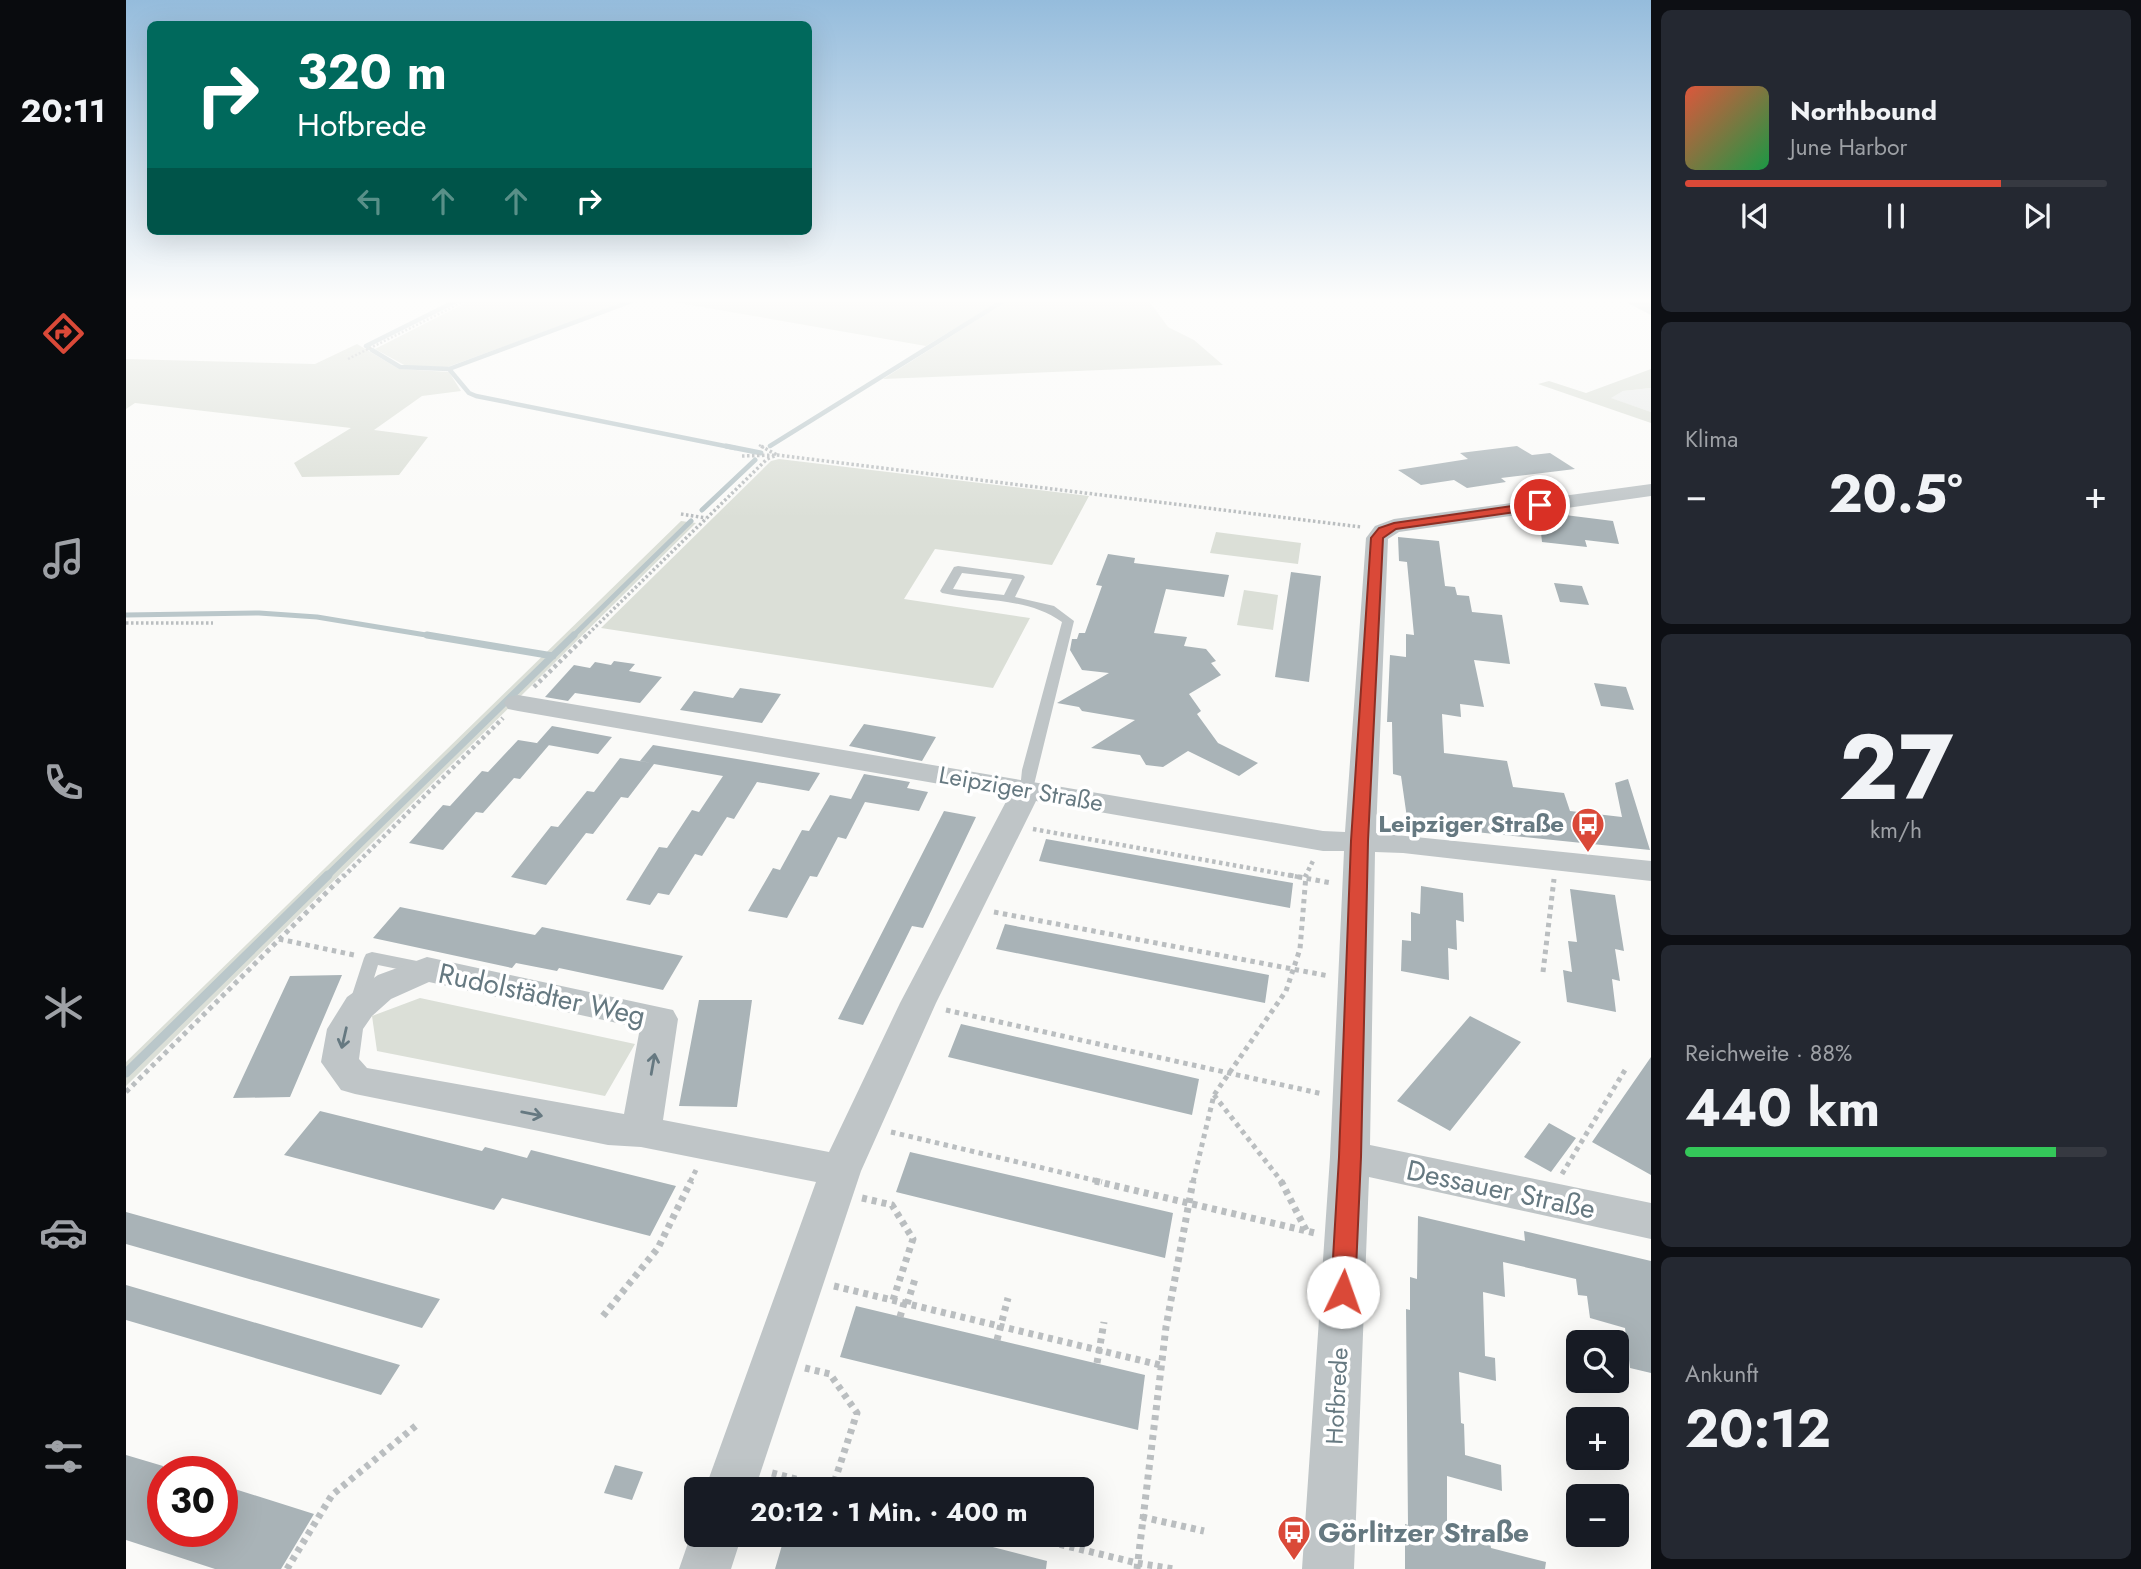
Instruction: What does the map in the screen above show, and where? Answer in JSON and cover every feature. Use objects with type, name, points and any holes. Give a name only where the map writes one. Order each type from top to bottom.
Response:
[{"type":"street","points":[[1383,531],[1394,526],[1651,490]]},
{"type":"street","name":"Hofbrede","points":[[1328,1569],[1350,1157],[1341,841],[1377,538],[1383,531]]},
{"type":"street","name":"Leipziger Straße","points":[[518,703],[1341,841],[1651,871]]},
{"type":"street","points":[[733,1477],[838,1181],[918,1003],[1027,790]]},
{"type":"street","name":"Rudolstädter Weg","points":[[642,1131],[660,1019],[427,969],[392,981],[364,999],[345,1030],[340,1062],[355,1080],[608,1129],[642,1131],[709,1145],[838,1181]]},
{"type":"street","name":"Dessauer Straße","points":[[1350,1157],[1651,1221]]},
{"type":"street","points":[[705,1569],[712,1547]]},
{"type":"lane","points":[[1008,599],[1019,577],[958,569],[946,591],[1008,599],[1050,608],[1068,621],[1029,771],[1027,790]]},
{"type":"lane","points":[[364,999],[360,995],[372,958],[427,969]]},
{"type":"path","points":[[759,445],[777,455]]},
{"type":"path","points":[[126,1092],[706,518],[767,459],[777,455]]},
{"type":"path","points":[[742,456],[777,455],[1383,531]]},
{"type":"path","points":[[681,514],[706,518]]},
{"type":"path","points":[[126,623],[213,623]]},
{"type":"path","points":[[1009,825],[1330,883]]},
{"type":"path","points":[[1137,1566],[1160,1365],[1188,1201],[1214,1095],[1286,992],[1300,948],[1305,878],[1341,841]]},
{"type":"path","points":[[1543,972],[1554,872],[1552,860]]},
{"type":"path","points":[[966,907],[1325,975]]},
{"type":"path","points":[[279,939],[372,958]]},
{"type":"path","points":[[918,1003],[1317,1093]]},
{"type":"path","points":[[1561,1201],[1559,1178],[1625,1070]]},
{"type":"path","points":[[1214,1095],[1277,1173],[1306,1231]]},
{"type":"path","points":[[863,1125],[1346,1240]]},
{"type":"path","points":[[603,1316],[658,1248],[709,1145]]},
{"type":"path","points":[[838,1181],[892,1205],[913,1239],[893,1300]]},
{"type":"path","points":[[900,1317],[916,1276]]},
{"type":"path","points":[[803,1279],[1160,1365]]},
{"type":"path","points":[[998,1340],[1008,1298]]},
{"type":"path","points":[[1097,1363],[1104,1322]]},
{"type":"path","points":[[773,1361],[830,1374],[857,1413],[838,1477]]},
{"type":"path","points":[[287,1569],[332,1495],[418,1424]]},
{"type":"path","points":[[1143,1517],[1204,1531]]},
{"type":"path","points":[[1066,1547],[1137,1566],[1174,1569]]},
{"type":"shaded area","points":[[126,371],[436,371],[449,372],[461,391],[422,396],[374,430],[428,437],[399,475],[302,477],[294,463],[351,428],[135,403],[126,409]]},
{"type":"shaded area","points":[[895,371],[1072,371],[883,379]]},
{"type":"shaded area","points":[[1651,371],[1651,388],[1623,391],[1611,398],[1651,412],[1651,423],[1538,384],[1549,381],[1586,393]]},
{"type":"shaded area","points":[[1651,388],[1651,412],[1610,398],[1623,391]]},
{"type":"shaded area","points":[[779,459],[1089,496],[1052,565],[935,549],[904,599],[1030,618],[993,688],[601,628],[771,461]]},
{"type":"shaded area","points":[[681,521],[696,523],[126,1086],[126,1062]]},
{"type":"shaded area","points":[[1216,532],[1301,543],[1298,564],[1210,553]]},
{"type":"shaded area","points":[[1244,590],[1278,595],[1273,630],[1237,625]]},
{"type":"shaded area","points":[[420,998],[635,1044],[605,1096],[377,1051],[372,1016]]},
{"type":"building","points":[[1517,446],[1532,455],[1550,453],[1575,469],[1501,478],[1506,482],[1467,488],[1454,480],[1421,485],[1398,470],[1468,459],[1460,453]]},
{"type":"building","points":[[1549,513],[1613,521],[1619,544],[1585,540],[1587,547],[1542,542],[1539,515]]},
{"type":"building","points":[[1398,537],[1439,541],[1445,586],[1455,587],[1457,595],[1469,596],[1472,612],[1502,615],[1510,664],[1474,660],[1484,707],[1460,704],[1461,717],[1442,714],[1444,753],[1507,761],[1513,787],[1564,793],[1570,811],[1622,817],[1615,783],[1628,779],[1650,850],[1408,825],[1401,776],[1393,774],[1392,722],[1387,722],[1390,655],[1406,657],[1406,634],[1414,635],[1407,562],[1399,561]]},
{"type":"building","points":[[1108,554],[1135,558],[1134,563],[1229,575],[1224,597],[1166,589],[1154,633],[1187,637],[1184,646],[1206,649],[1216,661],[1211,663],[1221,675],[1189,694],[1201,711],[1197,714],[1218,743],[1258,763],[1239,776],[1188,751],[1163,767],[1146,765],[1140,755],[1091,748],[1135,720],[1082,711],[1079,707],[1057,703],[1109,673],[1082,670],[1070,650],[1072,639],[1077,639],[1079,633],[1085,633],[1102,586],[1096,585]]},
{"type":"building","points":[[1291,572],[1321,576],[1309,682],[1275,677]]},
{"type":"building","points":[[1554,583],[1582,586],[1589,605],[1560,602]]},
{"type":"building","points":[[614,661],[635,664],[629,671],[662,677],[640,703],[575,693],[568,701],[545,697],[574,665],[590,668],[595,662],[611,665]]},
{"type":"building","points":[[1594,683],[1626,687],[1634,710],[1601,706]]},
{"type":"building","points":[[740,688],[781,694],[762,723],[680,710],[694,691],[733,698]]},
{"type":"building","points":[[864,724],[936,737],[922,761],[849,746]]},
{"type":"building","points":[[552,726],[612,737],[598,754],[537,743]]},
{"type":"building","points":[[518,740],[549,745],[520,779],[514,778],[483,813],[476,812],[443,850],[409,843],[443,805],[450,806],[482,771],[488,772]]},
{"type":"building","points":[[653,745],[820,773],[809,791],[757,782],[734,819],[727,817],[702,856],[695,854],[669,895],[658,893],[650,905],[626,900],[659,847],[667,848],[692,810],[699,812],[723,776],[654,764],[628,798],[621,797],[593,834],[586,833],[546,885],[511,877],[551,826],[558,827],[587,791],[594,792],[620,758],[652,763],[640,761]]},
{"type":"building","points":[[864,774],[910,782],[907,788],[928,792],[919,811],[865,802],[846,839],[838,837],[817,877],[810,876],[787,918],[748,911],[773,868],[780,870],[802,830],[809,831],[830,795],[851,799]]},
{"type":"building","points":[[944,811],[976,817],[923,928],[912,926],[863,1025],[838,1019]]},
{"type":"building","points":[[1046,839],[1293,883],[1290,908],[1039,861]]},
{"type":"building","points":[[1421,886],[1463,893],[1464,922],[1456,920],[1457,950],[1448,948],[1449,980],[1401,971],[1402,940],[1411,941],[1411,912],[1420,914]]},
{"type":"building","points":[[1570,889],[1615,895],[1624,951],[1615,949],[1620,981],[1612,979],[1616,1012],[1567,1002],[1563,970],[1572,972],[1568,941],[1577,942]]},
{"type":"building","points":[[400,907],[535,935],[542,927],[683,956],[663,990],[559,968],[557,971],[516,963],[512,968],[373,938]]},
{"type":"building","points":[[1005,924],[1269,975],[1265,1003],[996,949]]},
{"type":"building","points":[[342,975],[290,1097],[233,1098],[290,976]]},
{"type":"building","points":[[699,1000],[752,1000],[737,1107],[679,1106]]},
{"type":"building","points":[[1470,1016],[1521,1042],[1450,1131],[1397,1101]]},
{"type":"building","points":[[961,1024],[1199,1079],[1192,1115],[948,1057]]},
{"type":"building","points":[[1651,1057],[1651,1175],[1592,1142]]},
{"type":"building","points":[[320,1111],[482,1151],[485,1147],[527,1158],[531,1150],[676,1186],[650,1236],[502,1198],[494,1210],[284,1155]]},
{"type":"building","points":[[1549,1123],[1576,1138],[1551,1172],[1524,1157]]},
{"type":"building","points":[[910,1152],[1173,1213],[1165,1258],[896,1192]]},
{"type":"building","points":[[126,1212],[440,1299],[422,1328],[126,1244]]},
{"type":"building","points":[[1418,1216],[1525,1241],[1524,1231],[1651,1261],[1651,1373],[1630,1368],[1629,1330],[1590,1318],[1587,1296],[1578,1295],[1576,1279],[1503,1262],[1505,1297],[1483,1292],[1485,1356],[1495,1358],[1496,1381],[1459,1372],[1461,1423],[1464,1424],[1465,1455],[1501,1465],[1502,1491],[1447,1476],[1447,1530],[1490,1542],[1491,1548],[1546,1562],[1545,1569],[1405,1569],[1405,1524],[1408,1525],[1406,1309],[1410,1310],[1410,1277],[1417,1279]]},
{"type":"building","points":[[126,1285],[400,1365],[381,1395],[126,1320]]},
{"type":"building","points":[[856,1306],[1145,1375],[1138,1430],[840,1357]]},
{"type":"building","points":[[126,1455],[147,1461],[147,1547],[126,1540]]},
{"type":"building","points":[[615,1465],[643,1472],[632,1500],[604,1493]]},
{"type":"building","points":[[238,1490],[314,1514],[281,1569],[215,1569],[147,1547],[238,1547]]},
{"type":"building","points":[[781,1547],[993,1547],[1047,1561],[1046,1569],[775,1569]]},
{"type":"waterway","points":[[451,371],[469,393],[476,396],[735,448]]},
{"type":"waterway","points":[[770,446],[890,371]]},
{"type":"waterway","points":[[726,446],[761,453]]},
{"type":"waterway","points":[[702,510],[755,460]]},
{"type":"waterway","points":[[572,637],[691,521]]},
{"type":"waterway","points":[[126,615],[259,613],[317,617],[438,637]]},
{"type":"waterway","points":[[427,635],[553,656]]},
{"type":"waterway","points":[[553,656],[574,635]]},
{"type":"waterway","points":[[326,877],[553,656]]},
{"type":"waterway","points":[[126,1073],[328,875]]},
{"type":"place","name":"Leipziger Straße","points":[[1588,854]]},
{"type":"place","name":"Görlitzer Straße","points":[[1294,1562]]},
{"type":"route","points":[[1343,1292],[1360,841],[1377,538],[1383,531],[1394,526],[1540,505]]}]
